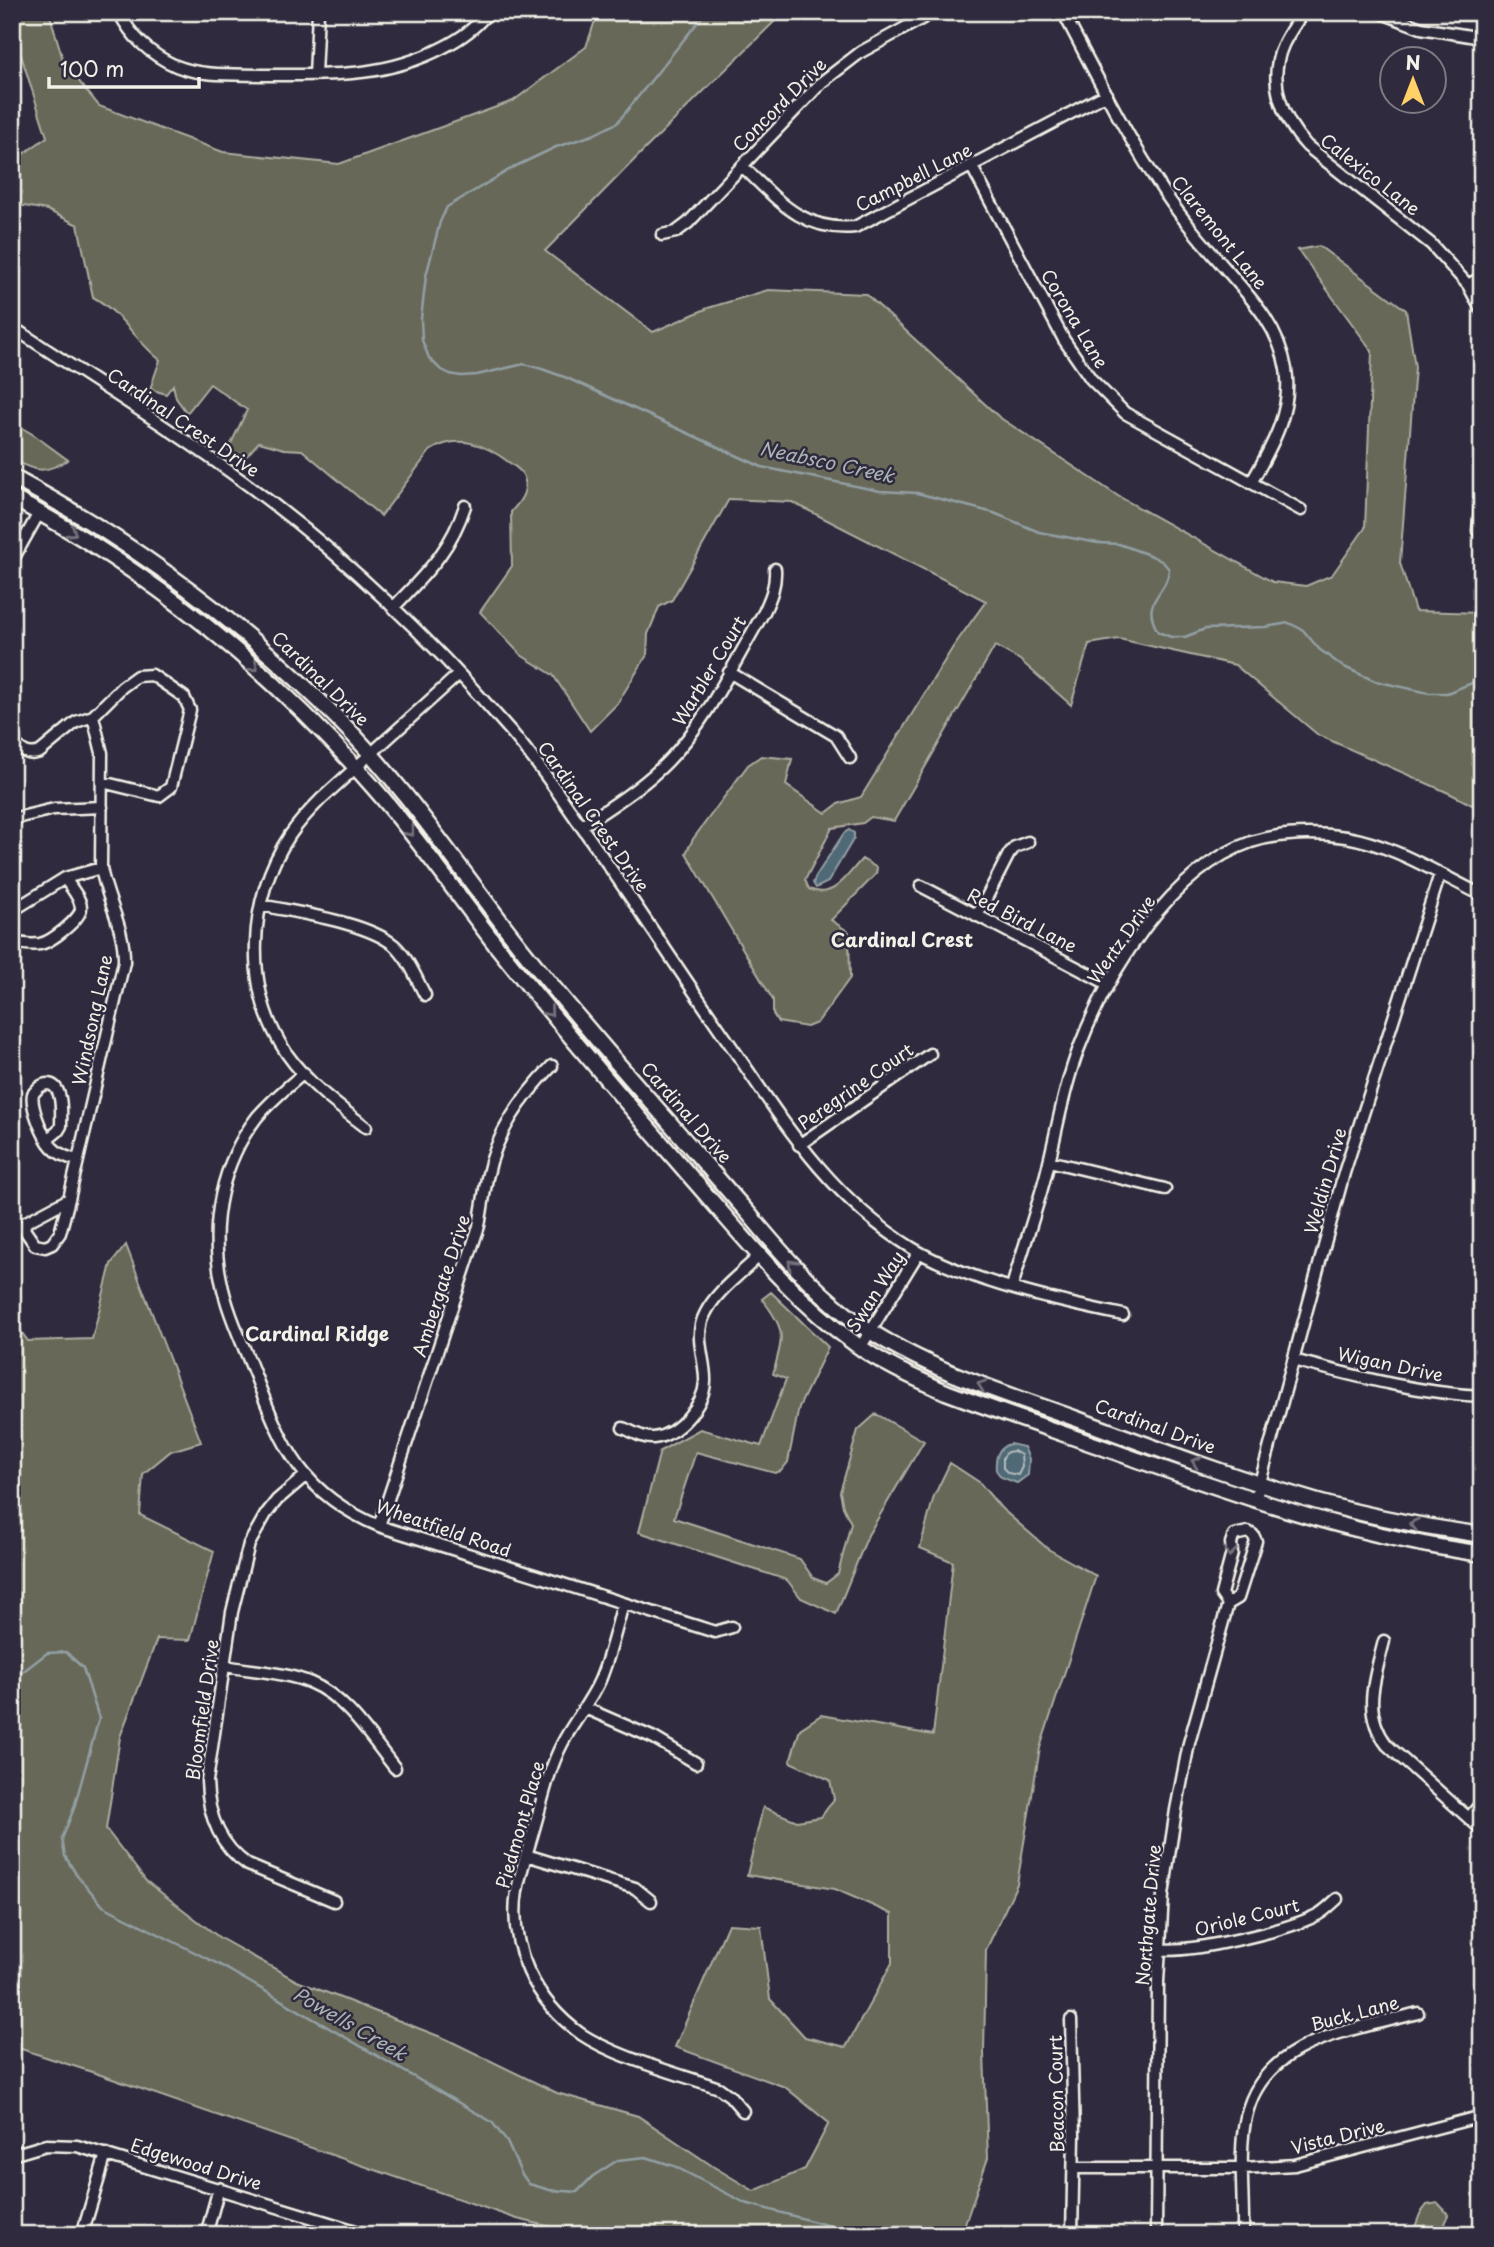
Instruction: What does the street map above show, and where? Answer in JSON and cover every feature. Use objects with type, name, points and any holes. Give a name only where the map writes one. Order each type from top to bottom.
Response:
[{"type":"main road","name":"Cardinal Drive","points":[[12,477],[85,518],[190,590],[278,663],[343,725],[428,824],[510,933],[627,1076],[788,1260],[830,1300],[870,1331],[910,1355],[954,1375],[1260,1484],[1345,1509],[1482,1535]]},
{"type":"main road","name":"Cardinal Drive","points":[[12,498],[118,561],[208,628],[283,692],[356,768],[420,844],[542,1003],[760,1255],[797,1296],[860,1348],[946,1392],[1255,1501],[1338,1526],[1401,1541],[1482,1554]]},
{"type":"street","points":[[119,12],[128,28],[148,50],[193,71],[212,74],[315,75],[373,72],[415,61],[457,40],[488,12]]},
{"type":"street","points":[[315,75],[318,12]]},
{"type":"street","name":"Concord Drive","points":[[662,235],[676,232],[688,223],[806,97],[840,67],[934,12]]},
{"type":"street","name":"Claremont Lane","points":[[1063,12],[1145,163],[1165,194],[1187,224],[1260,308],[1278,339],[1286,369],[1286,407],[1276,435],[1251,483]]},
{"type":"street","name":"Calexico Lane","points":[[1303,12],[1283,44],[1276,69],[1279,98],[1292,128],[1307,146],[1431,244],[1468,285],[1482,312]]},
{"type":"street","points":[[1379,12],[1421,28],[1482,38]]},
{"type":"street","name":"Campbell Lane","points":[[741,166],[797,215],[817,225],[845,228],[861,225],[1107,94]]},
{"type":"street","name":"Corona Lane","points":[[972,167],[1064,340],[1097,386],[1114,404],[1138,422],[1301,510]]},
{"type":"street","points":[[1468,285],[1482,277]]},
{"type":"street","name":"Cardinal Crest Drive","points":[[12,327],[249,485],[343,562],[459,674],[533,757],[799,1145],[839,1191],[861,1211],[919,1252],[948,1266],[1012,1287],[1123,1315]]},
{"type":"street","points":[[1478,531],[1482,484]]},
{"type":"street","points":[[393,608],[441,556],[452,540],[465,506]]},
{"type":"street","points":[[12,561],[39,513]]},
{"type":"street","name":"Warbler Court","points":[[582,826],[648,780],[698,725],[764,612],[773,592],[775,569]]},
{"type":"street","points":[[729,672],[836,736],[850,758]]},
{"type":"street","points":[[366,1127],[324,1094],[288,1054],[276,1035],[261,993],[256,950],[261,905],[271,872],[290,836],[321,799],[459,674]]},
{"type":"street","points":[[12,741],[23,752],[34,754],[76,722],[93,716],[137,676],[152,675],[184,697],[190,710],[175,775],[167,792],[159,796],[102,782],[102,753],[93,716]]},
{"type":"street","name":"Windsong Lane","points":[[69,1199],[26,1222],[24,1229],[35,1245],[45,1247],[57,1239],[69,1199],[124,962],[123,936],[101,868],[102,782]]},
{"type":"street","points":[[12,819],[54,808],[102,807]]},
{"type":"street","name":"Wertz Drive","points":[[1012,1287],[1078,1051],[1108,984],[1147,925],[1180,888],[1220,859],[1250,843],[1300,835],[1346,837],[1385,848],[1482,895]]},
{"type":"street","points":[[977,916],[1009,854],[1015,847],[1028,842]]},
{"type":"street","points":[[12,911],[65,878],[101,868]]},
{"type":"street","name":"Weldin Drive","points":[[1255,1501],[1344,1173],[1440,874]]},
{"type":"street","points":[[12,942],[39,944],[48,941],[78,916],[81,906],[65,878]]},
{"type":"street","name":"Red Bird Lane","points":[[921,886],[1108,984]]},
{"type":"street","points":[[261,905],[361,928],[382,937],[405,957],[425,995]]},
{"type":"street","name":"Peregrine Court","points":[[799,1145],[930,1054]]},
{"type":"street","name":"Ambergate Drive","points":[[379,1526],[477,1231],[488,1177],[500,1137],[526,1093],[552,1066]]},
{"type":"street","name":"Wheatfield Road","points":[[304,1073],[257,1118],[238,1150],[222,1193],[216,1233],[217,1255],[226,1300],[273,1421],[295,1464],[336,1503],[379,1526],[715,1632],[732,1627]]},
{"type":"street","points":[[47,1140],[58,1132],[61,1126],[58,1092],[48,1084],[37,1089],[32,1100],[47,1140],[58,1153],[77,1160]]},
{"type":"street","points":[[1049,1161],[1165,1189]]},
{"type":"street","name":"Swan Way","points":[[860,1348],[919,1252]]},
{"type":"street","points":[[623,1427],[647,1438],[655,1438],[681,1424],[695,1407],[705,1386],[699,1338],[705,1313],[715,1299],[760,1255]]},
{"type":"street","name":"Wigan Drive","points":[[1293,1360],[1396,1386],[1482,1396]]},
{"type":"street","name":"Bloomfield Drive","points":[[305,1476],[277,1500],[249,1544],[232,1612],[207,1796],[213,1822],[228,1847],[248,1865],[334,1901]]},
{"type":"street","name":"Northgate Drive","points":[[1156,2235],[1159,1949],[1166,1873],[1178,1796],[1198,1709],[1228,1604],[1238,1598],[1256,1541],[1248,1532],[1234,1535],[1231,1543],[1232,1553],[1221,1594],[1228,1604]]},
{"type":"street","name":"Piedmont Place","points":[[624,1604],[601,1677],[561,1746],[552,1768],[517,1890],[515,1908],[518,1942],[532,1979],[564,2021],[598,2044],[719,2088],[743,2111]]},
{"type":"street","points":[[1384,1641],[1372,1693],[1375,1727],[1387,1745],[1482,1830]]},
{"type":"street","points":[[225,1666],[298,1678],[326,1691],[349,1711],[395,1768]]},
{"type":"street","points":[[584,1708],[654,1738],[696,1763]]},
{"type":"street","points":[[1469,1818],[1482,1802]]},
{"type":"street","points":[[526,1855],[635,1888],[651,1901]]},
{"type":"street","name":"Oriole Court","points":[[1159,1949],[1181,1950],[1241,1938],[1316,1916],[1337,1899]]},
{"type":"street","name":"Buck Lane","points":[[1243,2235],[1244,2132],[1248,2108],[1257,2088],[1279,2061],[1314,2041],[1419,2013]]},
{"type":"street","name":"Beacon Court","points":[[1071,2020],[1074,2168],[1072,2235]]},
{"type":"street","name":"Vista Drive","points":[[1157,2168],[1277,2167],[1312,2162],[1482,2116]]},
{"type":"street","name":"Edgewood Drive","points":[[12,2155],[27,2149],[61,2144],[77,2146],[369,2235]]},
{"type":"street","points":[[82,2235],[106,2154]]},
{"type":"street","name":"Beacon Court","points":[[1074,2168],[1157,2168]]},
{"type":"street","points":[[206,2235],[219,2189]]},
{"type":"shaded area","points":[[1414,12],[1482,12],[1482,24],[1459,22]]},
{"type":"green space","points":[[12,12],[49,12],[64,63],[99,106],[223,152],[339,164],[513,101],[586,47],[598,12],[784,12],[545,251],[653,332],[708,308],[768,290],[866,294],[999,417],[1118,496],[1273,582],[1306,586],[1332,575],[1365,528],[1372,351],[1298,250],[1319,246],[1406,310],[1415,367],[1400,563],[1415,611],[1482,613],[1482,810],[1318,735],[1235,665],[1119,639],[1089,644],[1071,705],[1020,660],[995,646],[894,821],[871,817],[863,823],[832,828],[805,880],[809,889],[818,892],[833,889],[862,859],[877,868],[876,874],[831,920],[849,932],[850,978],[817,1023],[807,1027],[778,1022],[773,1014],[773,1000],[686,853],[693,839],[748,765],[761,756],[792,759],[786,785],[826,813],[838,804],[861,797],[953,647],[986,601],[792,502],[729,499],[672,600],[659,607],[648,634],[647,655],[617,704],[590,731],[553,675],[521,655],[480,612],[512,566],[511,512],[521,499],[525,487],[524,476],[501,456],[481,446],[461,442],[430,451],[381,516],[302,450],[284,449],[259,442],[244,459],[228,450],[247,410],[210,384],[187,413],[176,398],[173,385],[166,394],[150,389],[160,360],[112,311],[93,297],[78,225],[47,210],[12,204],[12,162],[47,137],[12,27]]},
{"type":"green space","points":[[12,422],[68,460],[52,468],[40,470],[12,459]]},
{"type":"green space","points":[[126,1245],[201,1442],[171,1451],[143,1474],[140,1515],[214,1551],[190,1640],[157,1639],[120,1737],[106,1829],[146,1881],[220,1938],[297,1981],[446,2039],[557,2093],[638,2116],[754,2191],[805,2169],[829,2123],[785,2087],[675,2047],[728,1924],[761,1926],[770,1999],[805,2037],[846,2047],[892,1963],[892,1914],[835,1889],[747,1875],[763,1807],[797,1821],[821,1817],[834,1799],[830,1780],[790,1762],[800,1729],[821,1715],[933,1735],[953,1562],[920,1548],[934,1496],[950,1463],[979,1482],[1001,1508],[1048,1549],[1096,1576],[1040,1748],[1017,1884],[986,1950],[984,2053],[988,2158],[961,2235],[587,2235],[517,2219],[12,2046],[12,1319],[28,1341],[92,1339],[111,1264]]},
{"type":"green space","points":[[771,1292],[828,1347],[799,1407],[788,1462],[781,1471],[775,1473],[696,1452],[674,1518],[800,1559],[813,1578],[826,1583],[838,1574],[851,1523],[843,1507],[840,1492],[858,1430],[876,1414],[924,1441],[868,1535],[836,1614],[801,1598],[787,1580],[639,1532],[660,1451],[700,1429],[761,1446],[786,1379],[773,1374],[781,1334],[776,1319],[762,1299]]},
{"type":"green space","points":[[1438,2203],[1449,2215],[1440,2235],[1412,2235],[1420,2214],[1427,2205]]},
{"type":"water","points":[[849,830],[854,833],[854,838],[828,882],[816,888],[813,883],[816,876],[844,833]]},
{"type":"water","points":[[1010,1444],[1024,1447],[1029,1459],[1028,1475],[1017,1483],[1001,1477],[996,1470],[998,1454]]},
{"type":"waterway","name":"Neabsco Creek","points":[[706,12],[617,123],[514,167],[447,207],[440,222],[426,276],[421,319],[422,340],[429,358],[440,369],[461,376],[524,364],[567,378],[762,467],[880,491],[917,493],[994,513],[1039,532],[1098,543],[1119,544],[1152,556],[1169,569],[1164,586],[1153,605],[1153,621],[1158,632],[1171,637],[1185,637],[1205,629],[1265,627],[1289,623],[1303,630],[1319,649],[1342,666],[1375,681],[1429,693],[1447,693],[1472,683],[1482,669]]},
{"type":"waterway","name":"Powells Creek","points":[[12,1680],[47,1653],[66,1652],[83,1668],[99,1718],[74,1808],[62,1839],[65,1856],[76,1874],[103,1906],[220,1965],[492,2122],[507,2142],[529,2184],[550,2190],[577,2192],[593,2176],[618,2160],[646,2157],[674,2166],[745,2203],[838,2228],[876,2235]]},
{"type":"district","name":"Cardinal Crest","points":[[902,940]]},
{"type":"district","name":"Cardinal Ridge","points":[[317,1334]]}]
